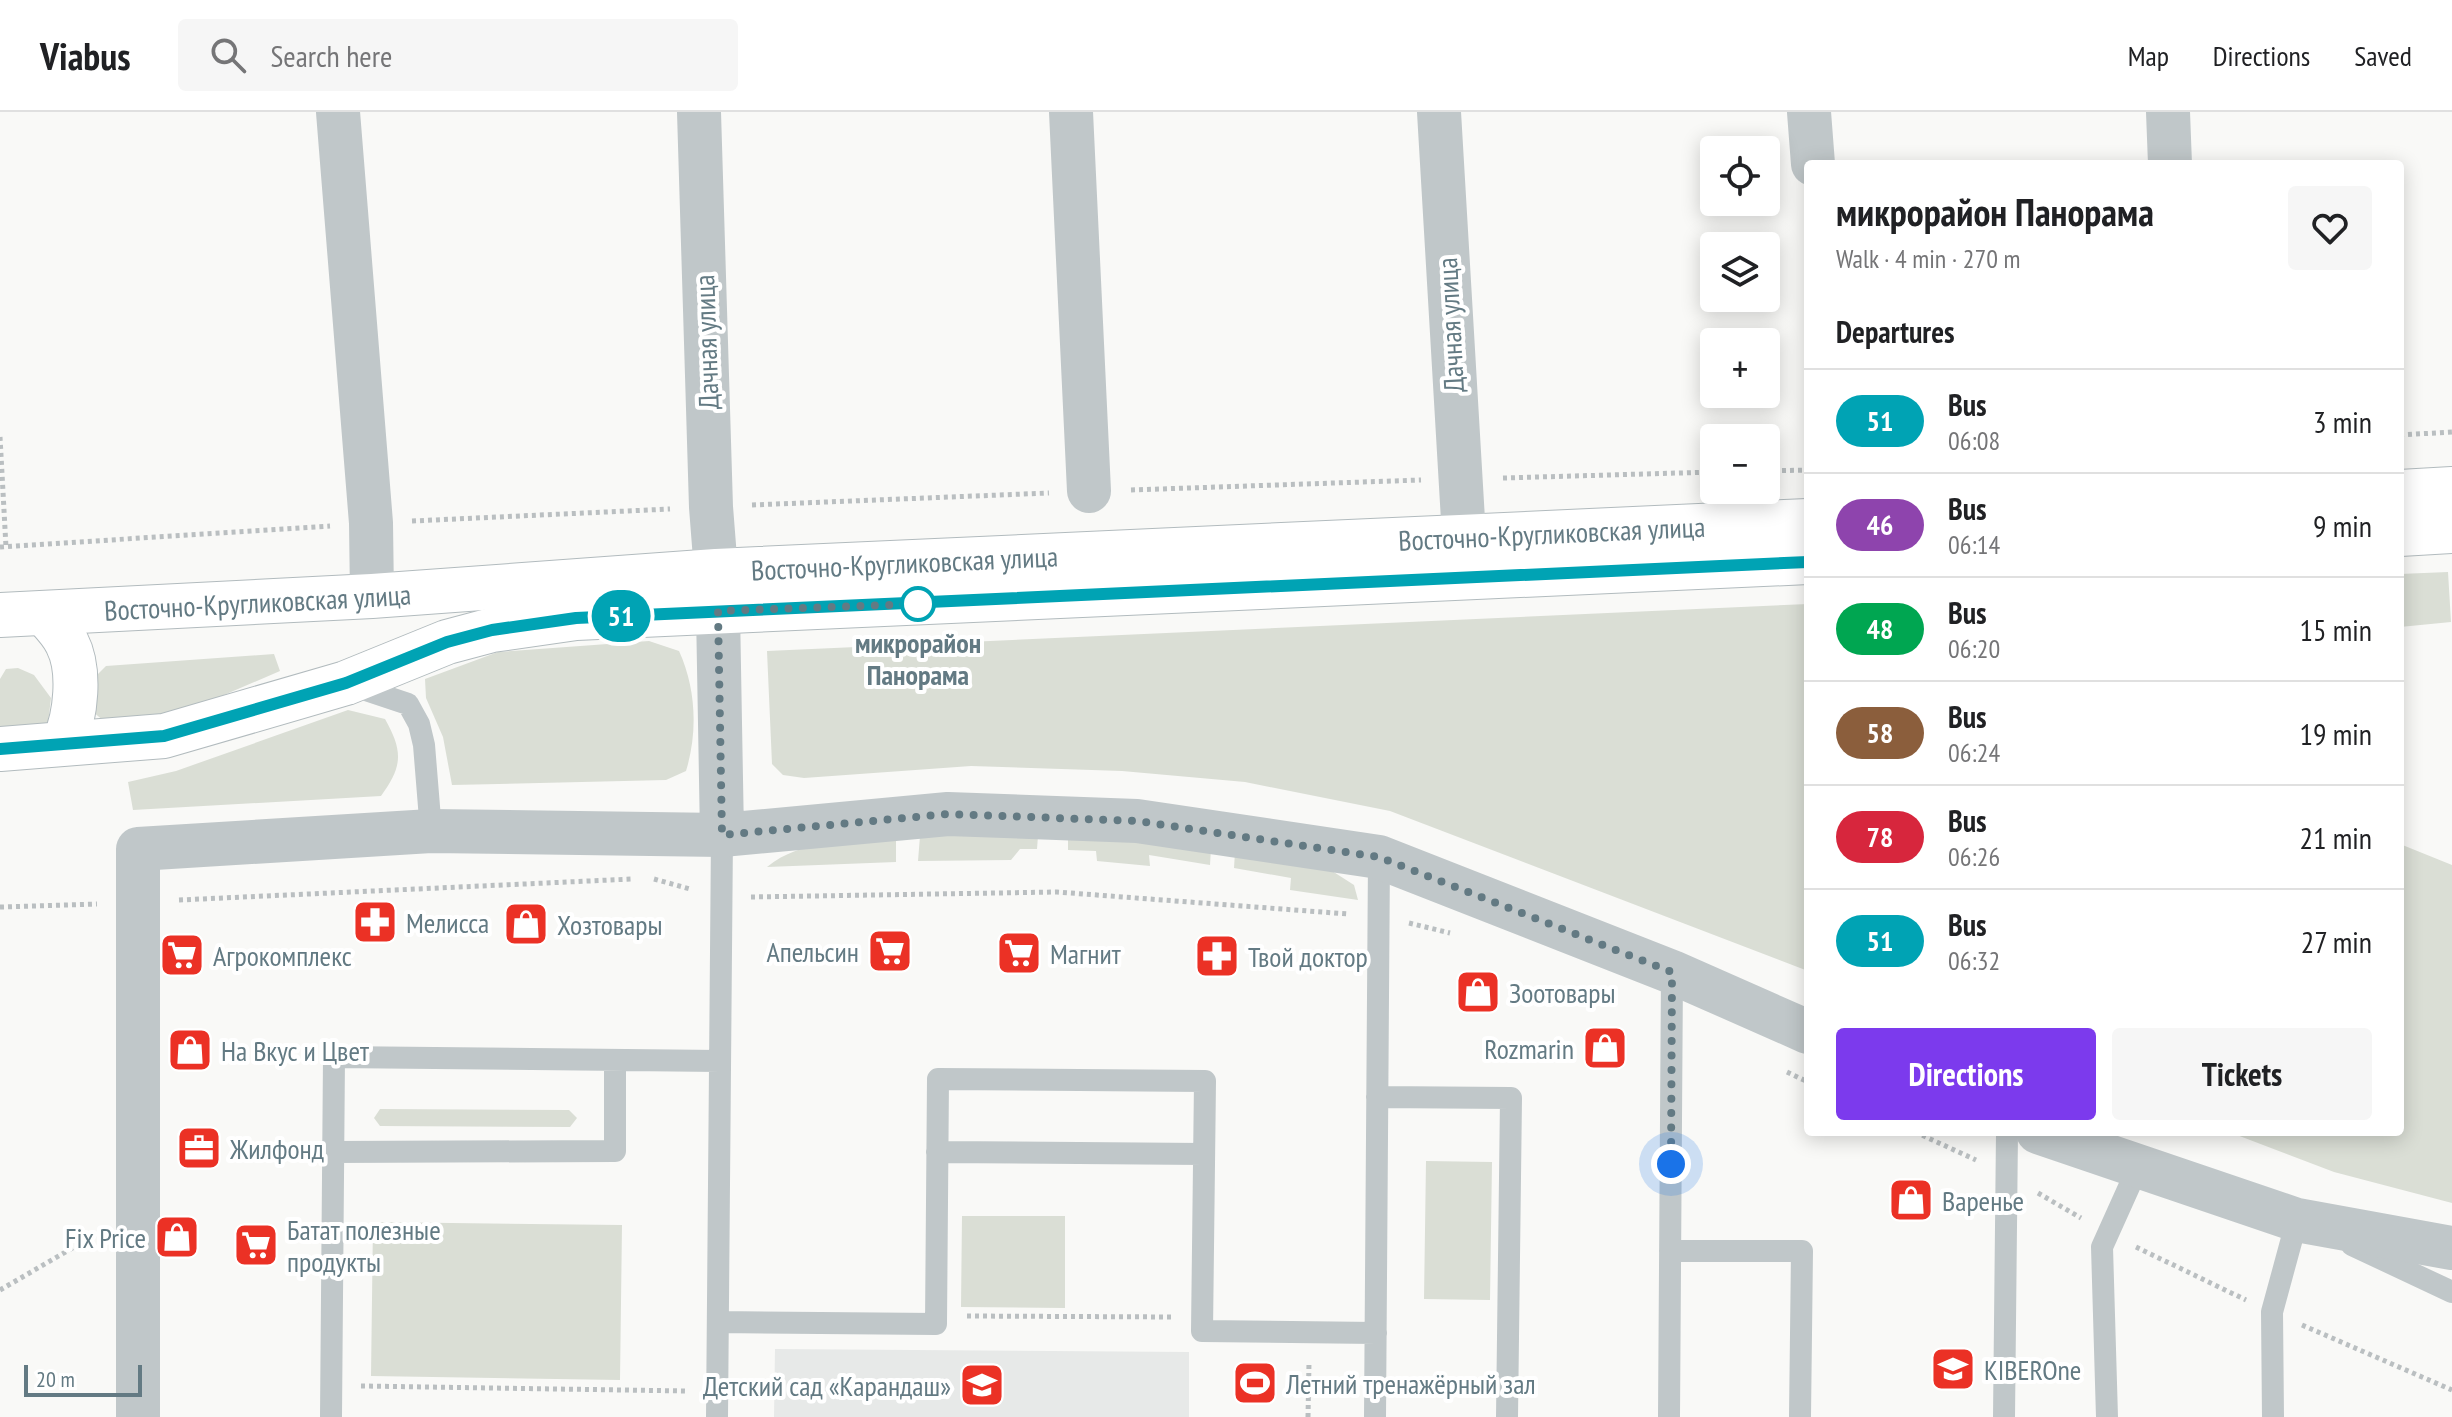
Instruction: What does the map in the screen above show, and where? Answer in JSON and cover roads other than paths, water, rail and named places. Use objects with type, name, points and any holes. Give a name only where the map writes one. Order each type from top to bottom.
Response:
[{"type":"main road","points":[[2404,492],[2452,489]]},
{"type":"main road","name":"Восточно-Кругликовская улица","points":[[0,615],[372,596],[717,591],[1464,537],[1804,521]]},
{"type":"main road","points":[[2404,534],[2452,531]]},
{"type":"main road","name":"Восточно-Кругликовская улица","points":[[717,591],[773,610],[1804,562]]},
{"type":"main road","points":[[0,749],[164,736],[346,683],[447,642],[492,630],[576,618],[657,614],[717,591]]},
{"type":"main road","points":[[44,613],[69,645],[72,724],[64,742]]},
{"type":"street","points":[[338,112],[371,523],[372,596]]},
{"type":"street","name":"Дачная улица","points":[[699,112],[711,507],[717,591],[722,835]]},
{"type":"street","points":[[1071,112],[1089,491]]},
{"type":"street","name":"Дачная улица","points":[[1439,112],[1464,537]]},
{"type":"street","points":[[1809,112],[1813,160]]},
{"type":"street","points":[[2168,112],[2170,160]]},
{"type":"street","points":[[138,1417],[138,849],[431,831],[722,835],[948,814],[1137,821],[1379,857],[1672,972],[1804,1030]]},
{"type":"street","points":[[2049,1136],[2297,1220],[2452,1248]]},
{"type":"lane","points":[[346,683],[408,704],[419,724],[424,745],[431,831]]},
{"type":"lane","points":[[717,1417],[722,835]]},
{"type":"lane","points":[[1375,1417],[1379,857]]},
{"type":"lane","points":[[1669,1417],[1672,972]]},
{"type":"lane","points":[[331,1417],[334,1057],[720,1061]]},
{"type":"lane","points":[[333,1152],[615,1151],[615,1060]]},
{"type":"lane","points":[[718,1322],[936,1324],[938,1079],[1205,1081],[1202,1331],[1376,1333]]},
{"type":"lane","points":[[1377,1097],[1511,1098],[1507,1417]]},
{"type":"lane","points":[[2004,1417],[2007,1136]]},
{"type":"lane","points":[[937,1152],[1203,1154]]},
{"type":"lane","points":[[2107,1417],[2102,1247],[2138,1167]]},
{"type":"lane","points":[[2273,1417],[2272,1312],[2297,1220],[2452,1292]]},
{"type":"lane","points":[[1670,1251],[1802,1251],[1800,1417]]},
{"type":"place","name":"микрорайон Панорама","points":[[918,604]]},
{"type":"place","name":"Мелисса","points":[[375,922]]},
{"type":"place","name":"Хозтовары","points":[[526,924]]},
{"type":"place","name":"Апельсин","points":[[890,951]]},
{"type":"place","name":"Магнит","points":[[1019,953]]},
{"type":"place","name":"Агрокомплекс","points":[[182,955]]},
{"type":"place","name":"Твой доктор","points":[[1217,956]]},
{"type":"place","name":"Зоотовары","points":[[1478,992]]},
{"type":"place","name":"Rozmarin","points":[[1605,1048]]},
{"type":"place","name":"На Вкус и Цвет","points":[[190,1050]]},
{"type":"place","name":"Жилфонд","points":[[199,1148]]},
{"type":"place","name":"Варенье","points":[[1911,1200]]},
{"type":"place","name":"Fix Price","points":[[177,1237]]},
{"type":"place","name":"Батат полезные продукты","points":[[256,1245]]},
{"type":"place","name":"KIBEROne","points":[[1953,1369]]},
{"type":"place","name":"Летний тренажёрный зал","points":[[1255,1383]]},
{"type":"place","name":"Детский сад «Карандаш»","points":[[982,1385]]}]
